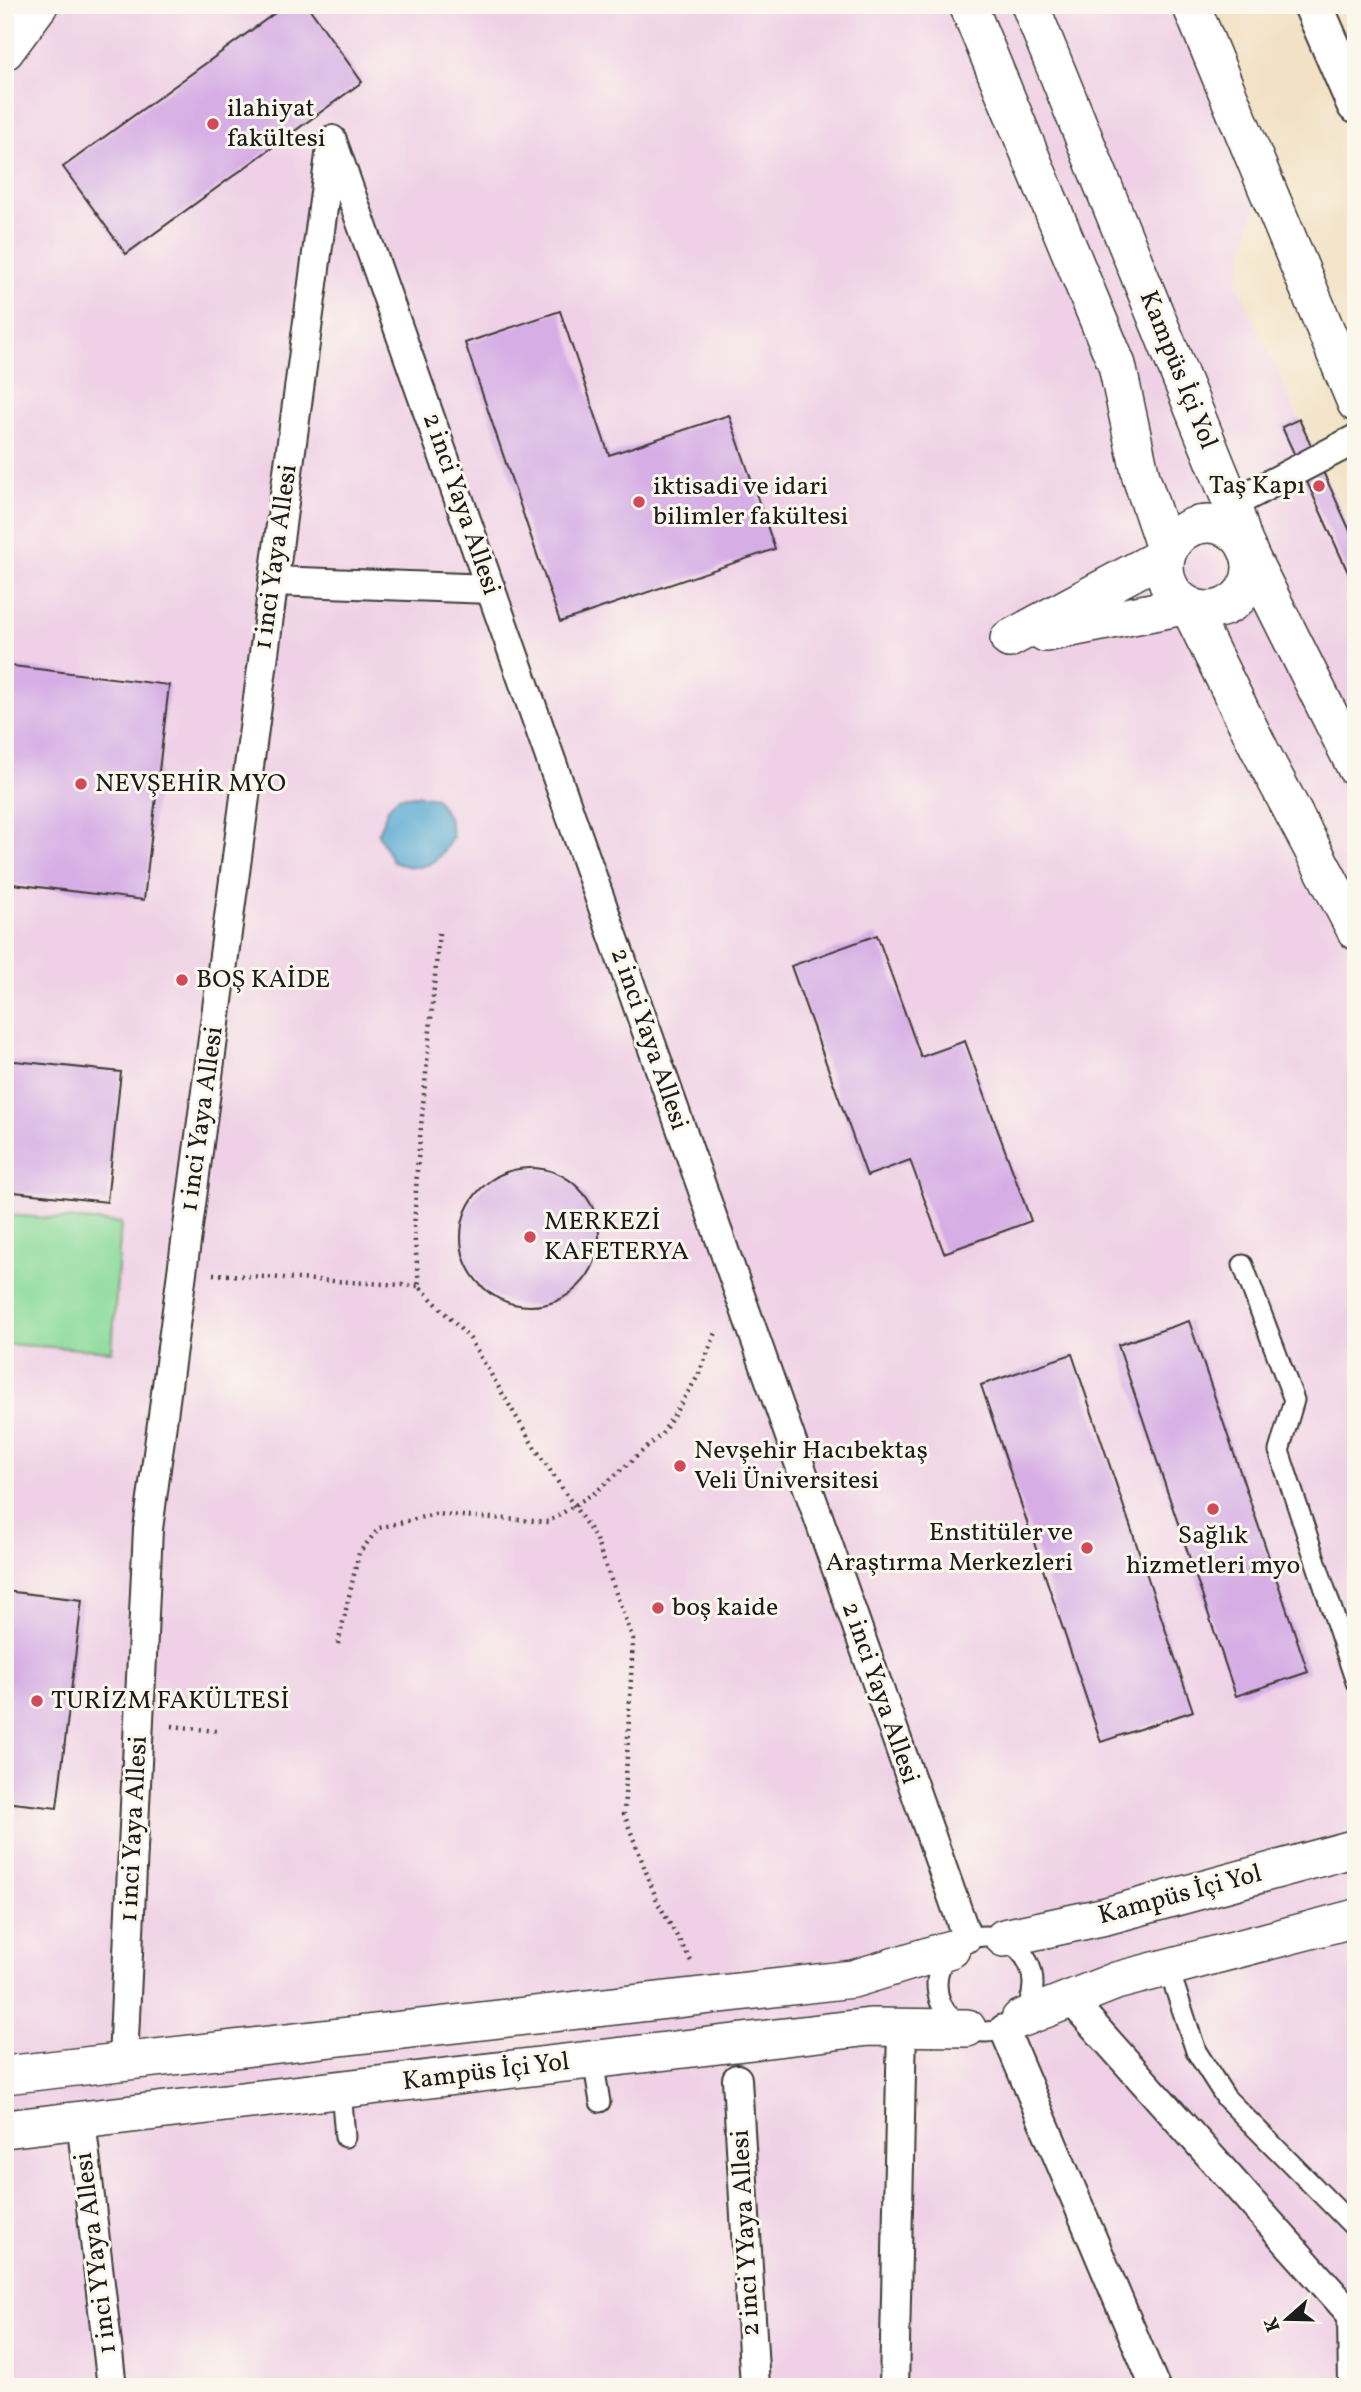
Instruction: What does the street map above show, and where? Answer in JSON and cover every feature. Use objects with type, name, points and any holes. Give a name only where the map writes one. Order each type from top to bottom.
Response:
[{"type":"highway","points":[[1313,5],[1356,104]]},
{"type":"street","points":[[5,51],[39,5]]},
{"type":"street","name":"Kampüs İçi Yol","points":[[968,5],[1117,365],[1141,477],[1167,554]]},
{"type":"street","name":"Kampüs İçi Yol","points":[[1030,5],[1232,504],[1245,546],[1356,768]]},
{"type":"street","points":[[1191,5],[1356,403]]},
{"type":"street","name":"1 inci Yaya Allesi","points":[[123,2060],[148,1530],[332,139]]},
{"type":"street","name":"2 inci Yaya Allesi","points":[[332,139],[735,1282],[959,1944]]},
{"type":"street","points":[[1232,504],[1356,439]]},
{"type":"street","points":[[1167,554],[1009,639],[1188,606],[1217,610],[1230,605],[1248,585],[1251,572],[1250,558],[1237,535],[1212,524],[1199,525],[1185,531],[1174,541],[1167,554],[1165,568],[1168,584],[1176,596],[1188,606],[1260,750],[1356,931]]},
{"type":"street","points":[[273,580],[491,589]]},
{"type":"street","name":"Kampüs İçi Yol","points":[[1004,1938],[1106,1916],[1356,1848]]},
{"type":"street","points":[[1155,2387],[1012,2024],[1116,1981],[1356,1918]]},
{"type":"street","name":"Kampüs İçi Yol","points":[[5,2075],[853,1979],[959,1944]]},
{"type":"street","points":[[1070,1999],[1352,2315],[1353,2387]]},
{"type":"street","points":[[593,2060],[596,2007]]},
{"type":"street","name":"Kampüs İçi Yol","points":[[5,2129],[870,2027],[967,2028]]},
{"type":"street","points":[[894,2387],[902,2028]]},
{"type":"street","name":"2 inci YYaya Allesi","points":[[737,2079],[755,2387]]},
{"type":"street","name":"1 inci YYaya Allesi","points":[[81,2120],[112,2387]]},
{"type":"lane","points":[[1243,1265],[1294,1400],[1279,1451],[1356,1682]]},
{"type":"lane","points":[[985,1935],[1004,1938],[1020,1949],[1031,1965],[1034,1984],[1030,2003],[1012,2024],[986,2032],[967,2028],[951,2018],[940,2002],[936,1983],[940,1965],[959,1944],[985,1935]]},
{"type":"lane","points":[[1168,1967],[1196,2051],[1226,2098],[1356,2229]]},
{"type":"lane","points":[[593,2060],[600,2102]]},
{"type":"lane","points":[[341,2089],[345,2137]]},
{"type":"path","points":[[439,933],[416,1182],[414,1231],[419,1286],[470,1339],[533,1445],[595,1537],[634,1639],[624,1814],[658,1903],[711,1995]]},
{"type":"path","points":[[182,1272],[419,1286]]},
{"type":"path","points":[[338,1644],[359,1553],[379,1528],[435,1514],[548,1522],[596,1492],[662,1434],[698,1376],[735,1282]]},
{"type":"path","points":[[139,1722],[216,1731]]},
{"type":"shaded area","name":"Nevşehir Hacıbektaş Veli Üniversitesi","points":[[5,5],[1178,5],[1258,193],[1237,282],[1356,544],[1356,2387],[5,2387]]},
{"type":"green space","points":[[5,1215],[121,1223],[112,1351],[5,1344]]},
{"type":"water","points":[[416,795],[436,798],[448,817],[453,836],[435,860],[422,867],[393,862],[378,834],[388,808],[398,797]]},
{"type":"building","name":"ilahiyat fakültesi","points":[[286,5],[307,5],[362,82],[126,254],[63,167]]},
{"type":"building","name":"iktisadi ve idari bilimler fakültesi","points":[[560,311],[609,455],[729,415],[775,549],[560,622],[465,343]]},
{"type":"building","name":"Taş Kapı","points":[[1299,419],[1356,544],[1356,590],[1282,427]]},
{"type":"building","name":"NEVŞEHİR MYO","points":[[5,665],[169,685],[144,900],[5,883]]},
{"type":"building","points":[[877,935],[921,1057],[965,1041],[1031,1221],[944,1253],[910,1160],[867,1176],[791,966]]},
{"type":"building","points":[[5,1060],[121,1072],[107,1202],[5,1191]]},
{"type":"building","name":"MERKEZİ KAFETERYA","points":[[530,1168],[556,1174],[578,1189],[593,1211],[599,1237],[593,1263],[578,1285],[556,1300],[530,1306],[504,1300],[482,1285],[467,1263],[461,1237],[467,1211],[482,1189],[504,1174]]},
{"type":"building","name":"Sağlık hizmetleri myo","points":[[1189,1321],[1308,1672],[1236,1696],[1118,1345]]},
{"type":"building","name":"Enstitüler ve Araştırma Merkezleri","points":[[1072,1354],[1193,1711],[1101,1742],[981,1385]]},
{"type":"building","name":"TURİZM FAKÜLTESİ","points":[[5,1591],[82,1600],[57,1808],[5,1802]]},
{"type":"place","name":"ilahiyat fakültesi","points":[[213,124]]},
{"type":"place","name":"Taş Kapı","points":[[1319,486]]},
{"type":"place","name":"iktisadi ve idari bilimler fakültesi","points":[[639,502]]},
{"type":"place","name":"NEVŞEHİR MYO","points":[[81,784]]},
{"type":"place","name":"BOŞ KAİDE","points":[[182,980]]},
{"type":"place","name":"MERKEZİ KAFETERYA","points":[[530,1237]]},
{"type":"place","name":"Nevşehir Hacıbektaş Veli Üniversitesi","points":[[680,1466]]},
{"type":"place","name":"Sağlık hizmetleri myo","points":[[1213,1509]]},
{"type":"place","name":"Enstitüler ve Araştırma Merkezleri","points":[[1087,1548]]},
{"type":"place","name":"boş kaide","points":[[658,1608]]},
{"type":"place","name":"TURİZM FAKÜLTESİ","points":[[37,1701]]}]
